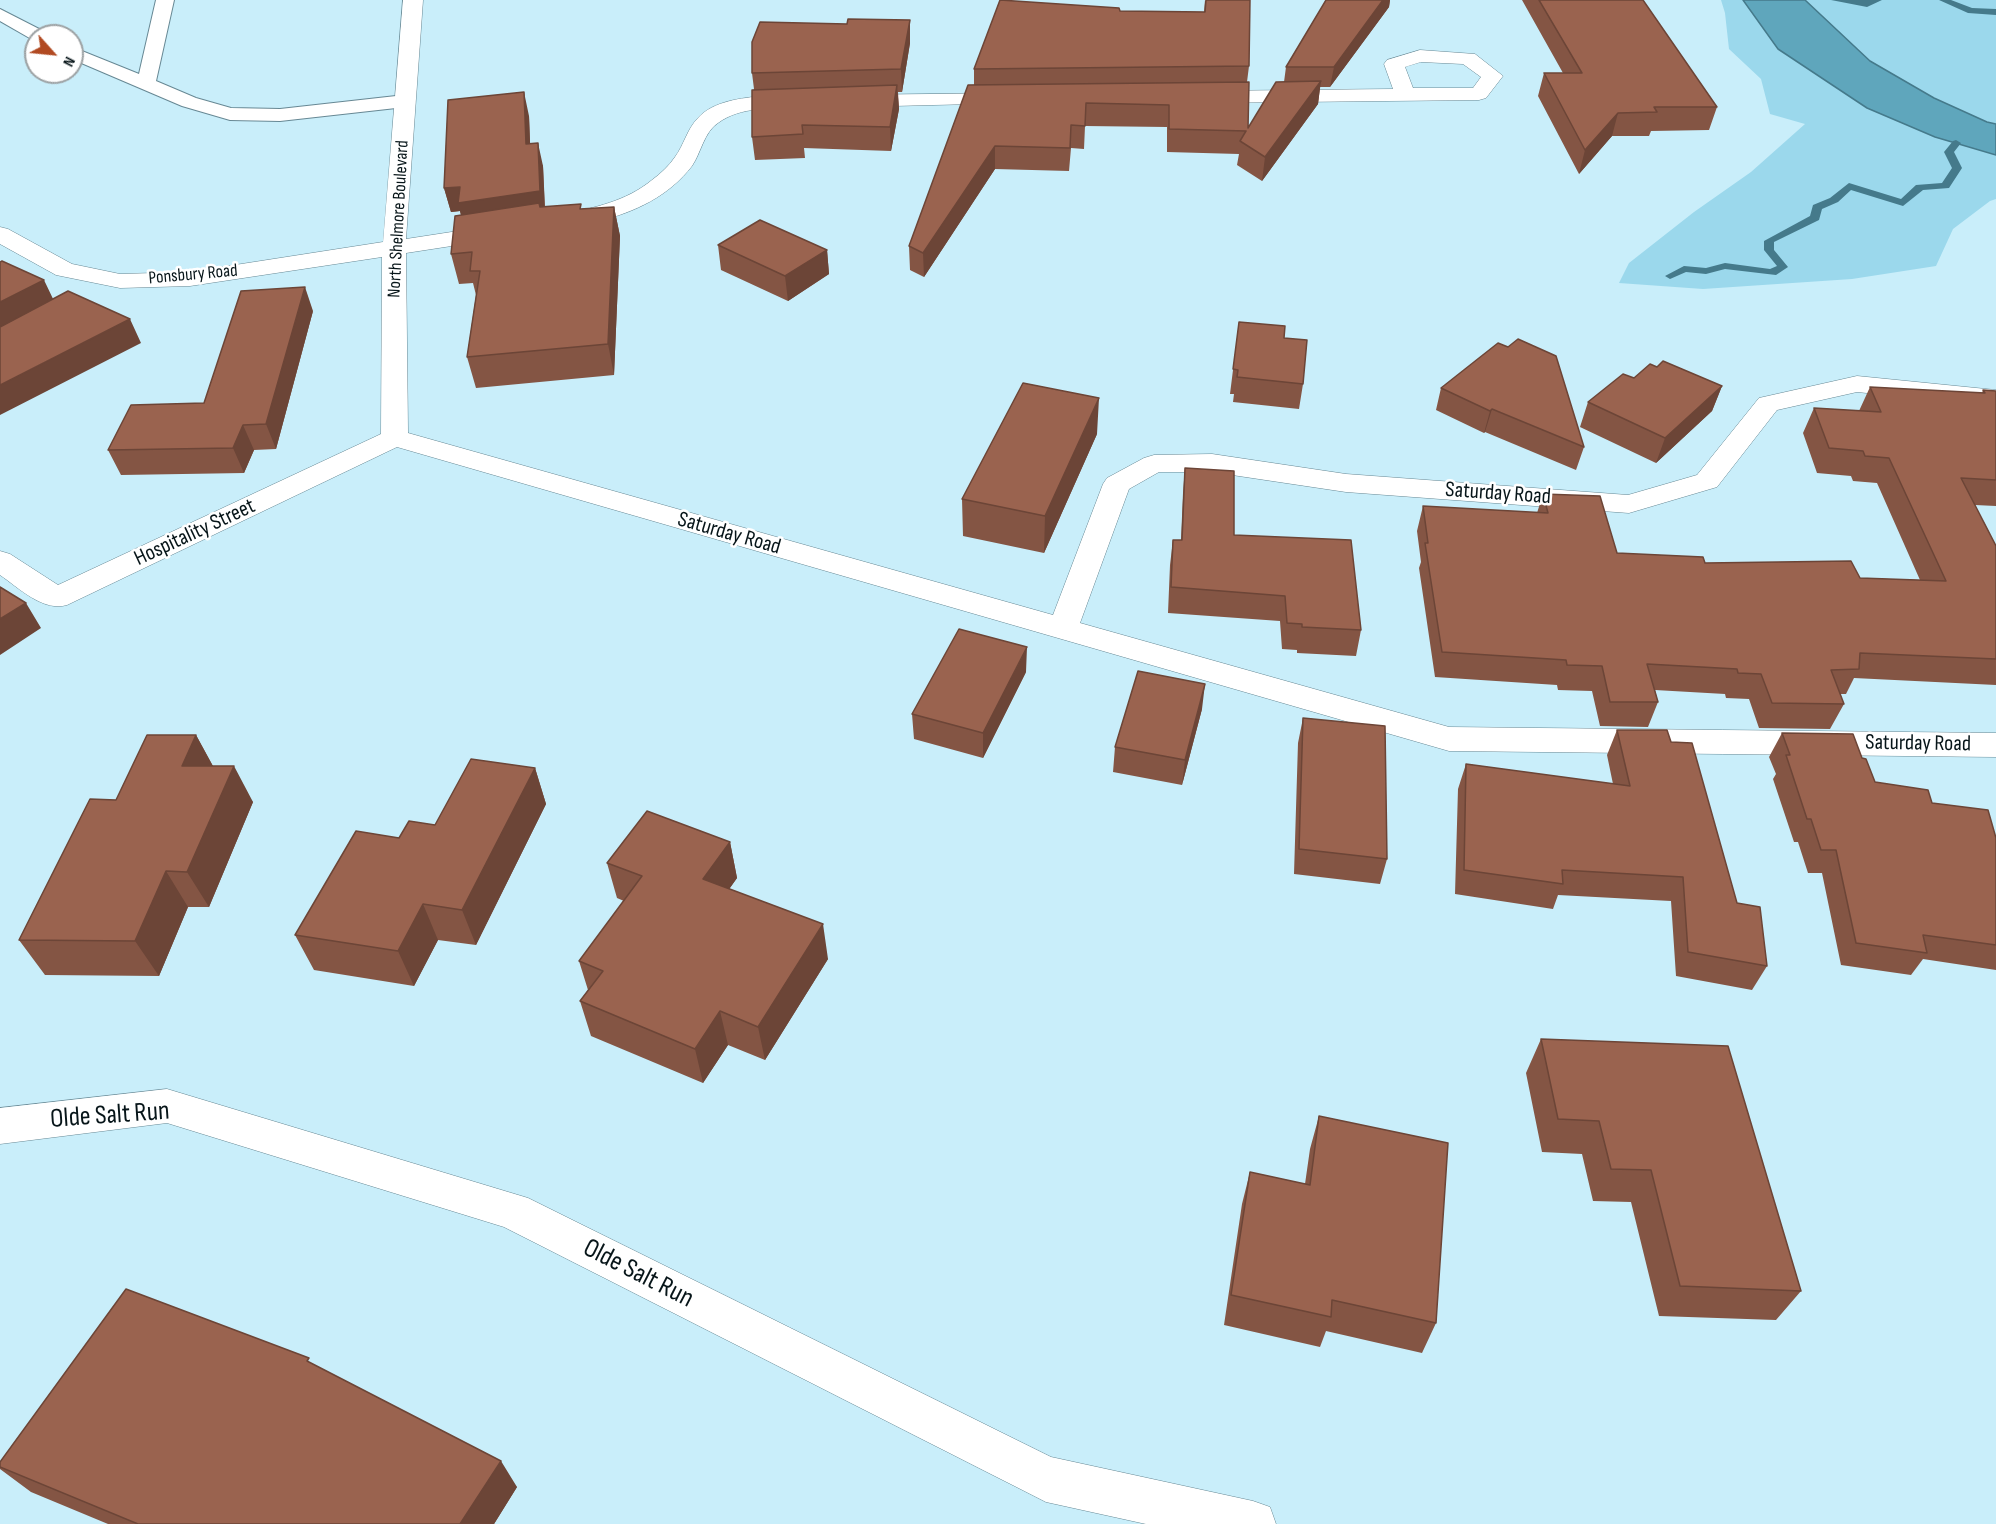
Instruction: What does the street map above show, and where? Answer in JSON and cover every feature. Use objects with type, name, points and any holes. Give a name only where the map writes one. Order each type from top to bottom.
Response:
[{"type":"street","name":"North Shelmore Boulevard","points":[[395,438],[394,248],[413,0]]},
{"type":"street","points":[[1178,97],[1405,94]]},
{"type":"street","points":[[548,224],[596,216],[645,198],[683,162],[707,120],[737,105],[825,101],[1034,99]]},
{"type":"street","name":"Ponsbury Road","points":[[0,234],[65,270],[120,281],[190,279],[513,229]]},
{"type":"street","points":[[90,297],[120,281]]},
{"type":"street","name":"Saturday Road","points":[[1063,629],[1118,484],[1154,464],[1212,463],[1346,483],[1629,504],[1707,481],[1768,404],[1857,384],[1996,398]]},
{"type":"street","name":"Hospitality Street","points":[[0,561],[56,598],[395,438]]},
{"type":"street","name":"Saturday Road","points":[[395,438],[1449,739],[1996,745]]},
{"type":"street","name":"Olde Salt Run","points":[[0,1126],[167,1106],[513,1211],[1046,1479],[1253,1524]]},
{"type":"lane","points":[[146,84],[165,0]]},
{"type":"lane","points":[[0,14],[24,28]]},
{"type":"lane","points":[[84,57],[215,111],[251,116],[405,102]]},
{"type":"shaded area","points":[[1721,0],[1743,0],[1778,49],[1935,137],[1996,155],[1996,199],[1953,229],[1936,266],[1852,279],[1703,289],[1619,283],[1629,263],[1694,212],[1751,172],[1805,124],[1770,114],[1761,79],[1729,49],[1725,13]]},
{"type":"shaded area","points":[[1743,0],[1805,0],[1870,61],[1934,98],[1996,124],[1996,155],[1935,137],[1867,108],[1778,49]]},
{"type":"shaded area","points":[[1805,0],[1996,0],[1996,124],[1934,98],[1870,61]]},
{"type":"building","points":[[1000,0],[1119,8],[1120,11],[1205,12],[1206,0],[1250,0],[1249,66],[974,69]]},
{"type":"building","points":[[1326,0],[1383,0],[1334,67],[1286,67]]},
{"type":"building","points":[[1539,0],[1643,0],[1717,107],[1654,107],[1657,112],[1618,113],[1585,150],[1544,73],[1582,73]]},
{"type":"building","points":[[848,19],[910,20],[901,69],[752,73],[752,42],[760,22],[847,24]]},
{"type":"building","points":[[1321,81],[1265,157],[1240,141],[1246,131],[1169,129],[1169,105],[1086,103],[1085,126],[1071,125],[1070,148],[995,146],[923,253],[909,246],[968,85],[1249,82],[1248,128],[1276,82]]},
{"type":"building","points":[[897,85],[890,127],[802,125],[803,134],[752,137],[752,90]]},
{"type":"building","points":[[524,92],[526,144],[538,143],[540,191],[458,203],[460,187],[444,188],[448,100]]},
{"type":"building","points":[[539,203],[540,207],[581,204],[580,209],[614,207],[608,344],[467,357],[480,271],[470,271],[472,252],[451,254],[455,216]]},
{"type":"building","points":[[760,220],[827,250],[785,276],[718,245]]},
{"type":"building","points":[[0,262],[44,280],[0,302]]},
{"type":"building","points":[[305,287],[266,424],[243,425],[233,448],[108,450],[131,405],[204,403],[241,291]]},
{"type":"building","points":[[68,291],[130,319],[0,385],[0,327]]},
{"type":"building","points":[[1239,322],[1285,326],[1284,338],[1307,340],[1303,384],[1237,377],[1238,370],[1233,369]]},
{"type":"building","points":[[1518,339],[1556,356],[1584,447],[1492,409],[1490,411],[1441,388],[1498,343],[1508,347]]},
{"type":"building","points":[[1663,361],[1722,386],[1665,438],[1588,402],[1623,374],[1634,378],[1650,364],[1657,367]]},
{"type":"building","points":[[1023,383],[1099,398],[1045,516],[962,499]]},
{"type":"building","points":[[1870,387],[1985,393],[1983,390],[1996,391],[1996,480],[1961,478],[1996,546],[1996,659],[1860,653],[1859,669],[1831,670],[1844,704],[1772,703],[1761,674],[1738,673],[1737,669],[1647,664],[1658,702],[1610,702],[1602,666],[1567,665],[1566,660],[1442,652],[1425,543],[1428,543],[1423,506],[1548,513],[1543,494],[1600,496],[1617,553],[1703,557],[1705,563],[1851,561],[1860,578],[1946,581],[1889,458],[1865,456],[1863,451],[1829,448],[1814,408],[1881,412]]},
{"type":"building","points":[[1185,468],[1234,471],[1234,535],[1351,540],[1361,630],[1302,627],[1302,624],[1287,623],[1285,596],[1171,587],[1173,540],[1182,540]]},
{"type":"building","points":[[0,587],[26,603],[0,619]]},
{"type":"building","points":[[959,629],[1027,647],[983,733],[912,714]]},
{"type":"building","points":[[1138,671],[1205,684],[1185,760],[1115,747]]},
{"type":"building","points":[[1303,718],[1385,726],[1387,859],[1299,849]]},
{"type":"building","points":[[1617,730],[1667,730],[1671,742],[1692,743],[1737,903],[1760,907],[1767,966],[1688,952],[1683,877],[1562,870],[1563,884],[1464,870],[1466,764],[1630,786]]},
{"type":"building","points":[[1782,733],[1853,734],[1862,758],[1866,759],[1875,782],[1928,790],[1932,803],[1988,810],[1996,838],[1996,945],[1923,935],[1927,953],[1856,943],[1836,850],[1821,850],[1811,819],[1807,819],[1786,755],[1790,755]]},
{"type":"building","points":[[147,735],[196,735],[182,766],[234,766],[187,872],[166,871],[135,941],[19,940],[90,799],[116,800]]},
{"type":"building","points":[[471,759],[535,768],[462,910],[423,904],[398,951],[295,935],[356,831],[399,838],[409,821],[435,825]]},
{"type":"building","points":[[647,811],[730,842],[703,879],[823,924],[758,1027],[720,1011],[695,1049],[580,1001],[603,971],[579,961],[642,876],[607,863]]},
{"type":"building","points":[[1541,1039],[1728,1046],[1801,1291],[1680,1286],[1651,1170],[1611,1169],[1599,1121],[1558,1119]]},
{"type":"building","points":[[1319,1116],[1448,1143],[1436,1323],[1332,1300],[1331,1317],[1231,1295],[1250,1172],[1310,1185]]},
{"type":"building","points":[[126,1289],[309,1358],[307,1361],[501,1461],[460,1524],[138,1524],[0,1467],[0,1462]]},
{"type":"waterway","points":[[1835,0],[1867,4],[1878,0]]},
{"type":"waterway","points":[[1943,0],[1971,11],[1996,12]]},
{"type":"waterway","points":[[1670,276],[1684,269],[1706,271],[1725,266],[1772,273],[1783,267],[1769,250],[1769,241],[1815,218],[1817,207],[1834,200],[1849,186],[1903,203],[1920,187],[1945,186],[1957,168],[1949,152],[1956,143]]}]
